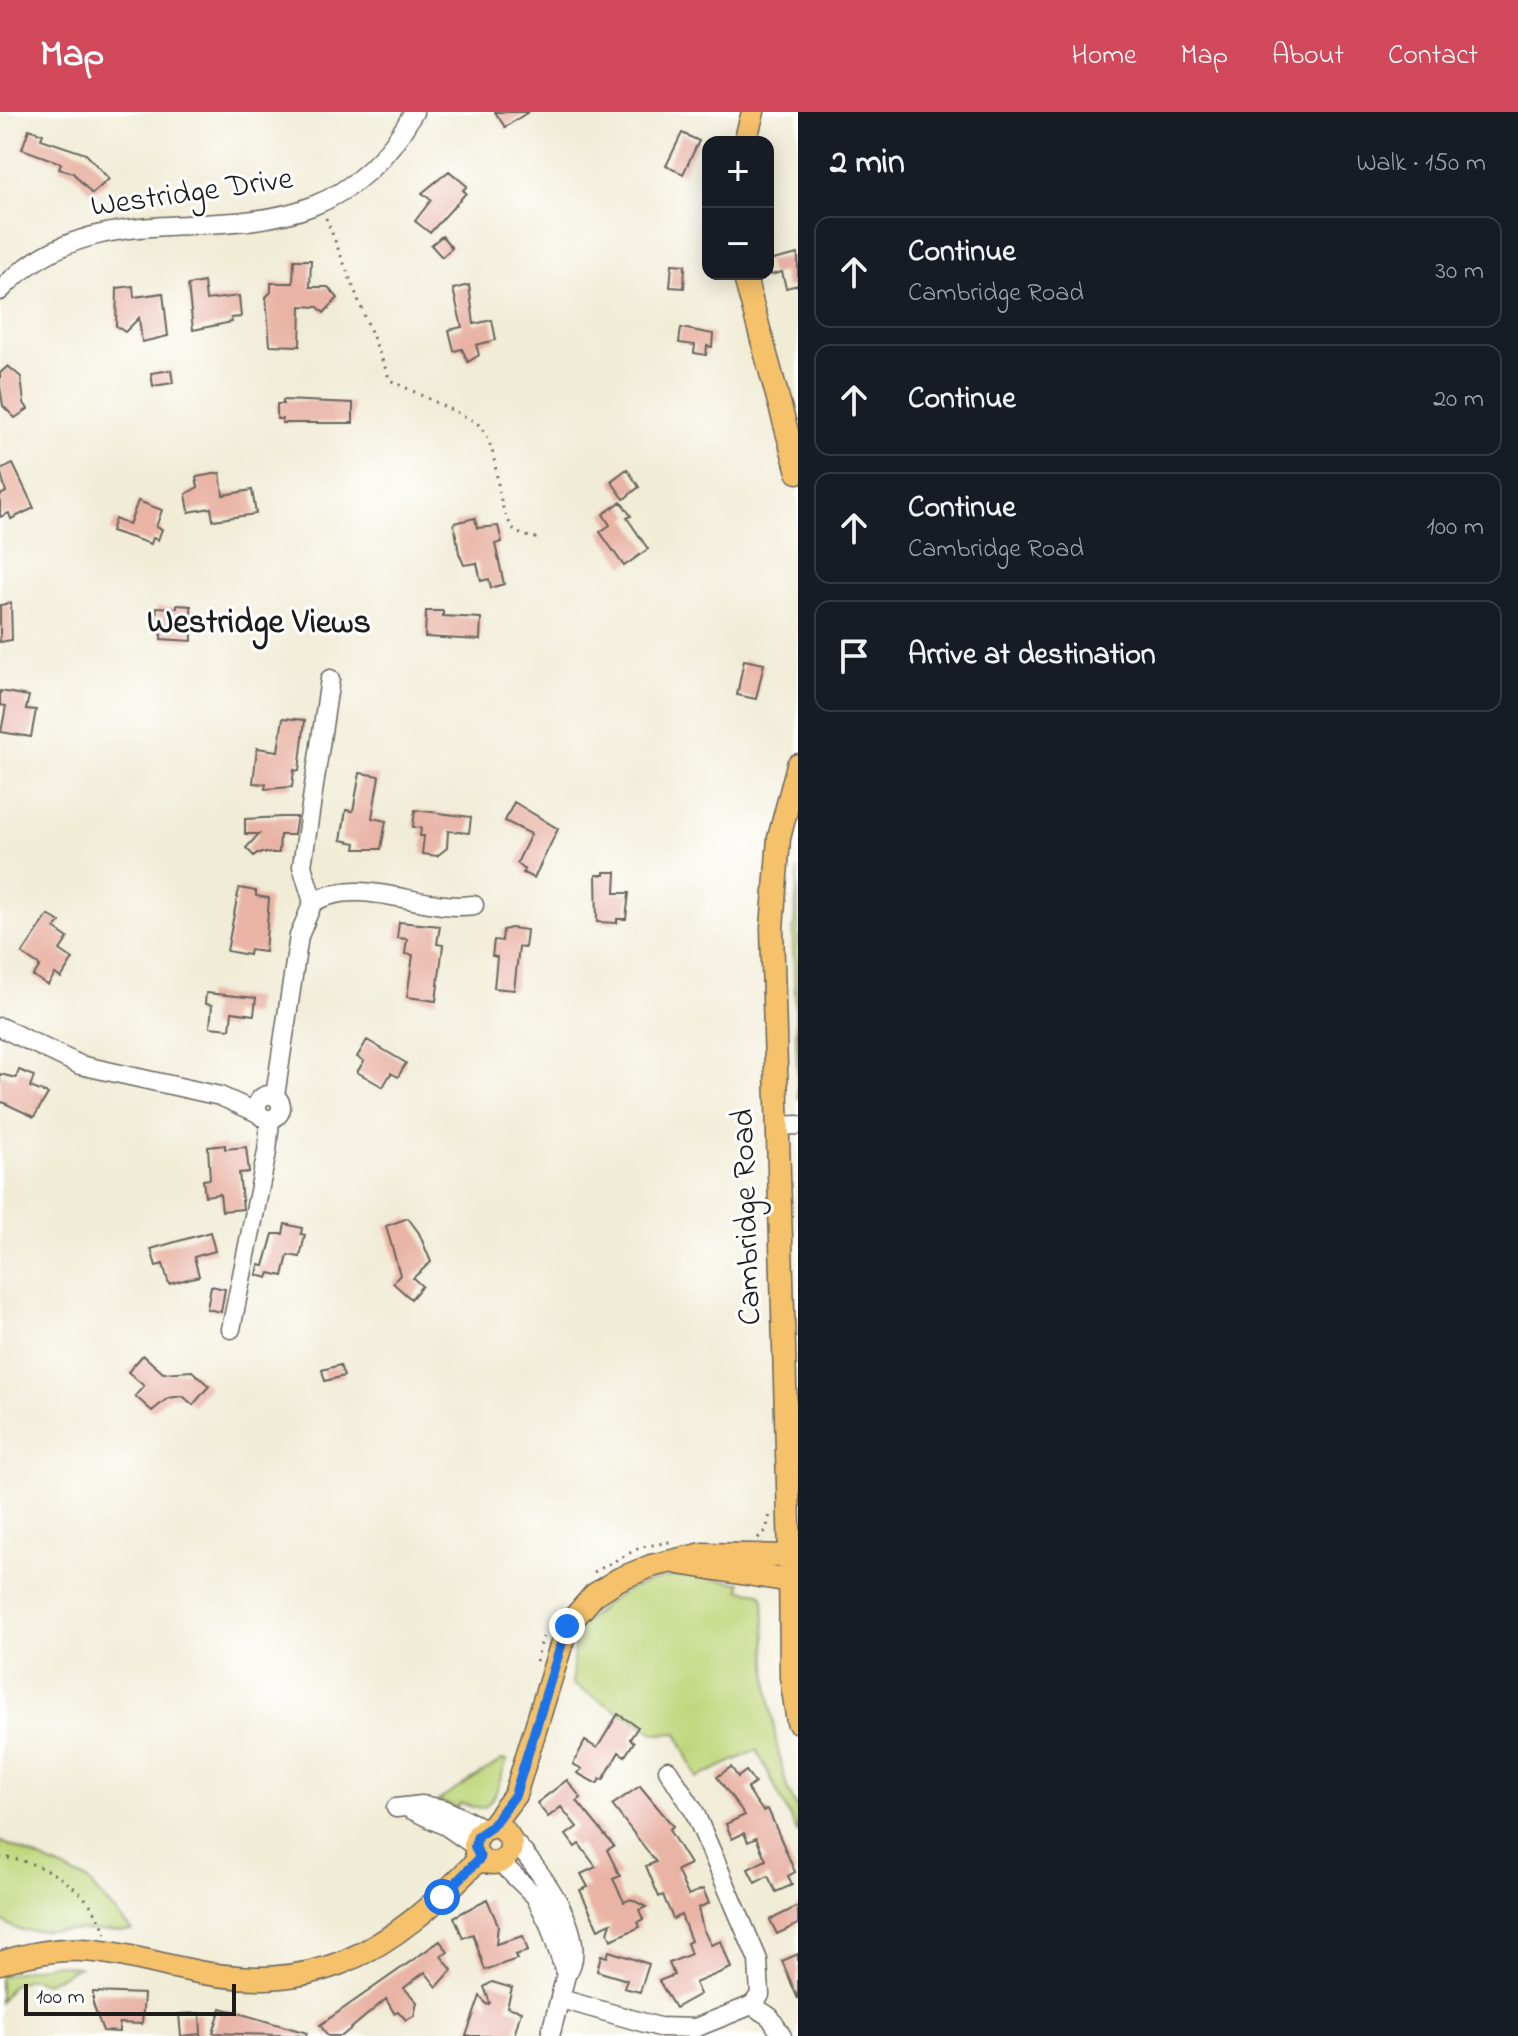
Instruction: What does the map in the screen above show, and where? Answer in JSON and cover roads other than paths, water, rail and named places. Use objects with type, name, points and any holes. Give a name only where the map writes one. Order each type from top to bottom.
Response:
[{"type":"main road","points":[[747,136],[753,112]]},
{"type":"main road","points":[[746,280],[798,472]]},
{"type":"main road","name":"Cambridge Road","points":[[798,765],[779,838],[773,888],[787,1126],[779,1210],[791,1581],[791,1677],[798,1722]]},
{"type":"main road","points":[[0,1963],[52,1950],[110,1950],[229,1978],[279,1978],[324,1969],[370,1951],[410,1923],[492,1842],[515,1795],[567,1626],[594,1595],[619,1579],[651,1566],[678,1563],[703,1554],[790,1556]]},
{"type":"main road","points":[[678,1563],[791,1581]]},
{"type":"street","name":"Westridge Drive","points":[[0,291],[54,250],[104,233],[243,223],[282,217],[321,205],[369,173],[388,154],[414,112]]},
{"type":"street","points":[[231,1329],[267,1152],[266,1106],[299,936],[313,902],[302,866],[330,679]]},
{"type":"street","points":[[313,902],[328,894],[347,891],[437,904],[474,905]]},
{"type":"street","points":[[0,1027],[80,1065],[220,1096],[234,1093],[266,1106]]},
{"type":"street","points":[[561,1999],[659,2027],[695,2028],[752,2005],[760,1995],[758,1960],[694,1811],[668,1770]]},
{"type":"street","points":[[403,1808],[530,1857],[542,1891],[569,1934],[571,1964],[550,2036]]},
{"type":"street","points":[[492,1842],[542,1891]]},
{"type":"street","points":[[752,2005],[770,2017],[782,2036]]},
{"type":"district","name":"Westridge Views","points":[[259,624]]}]
